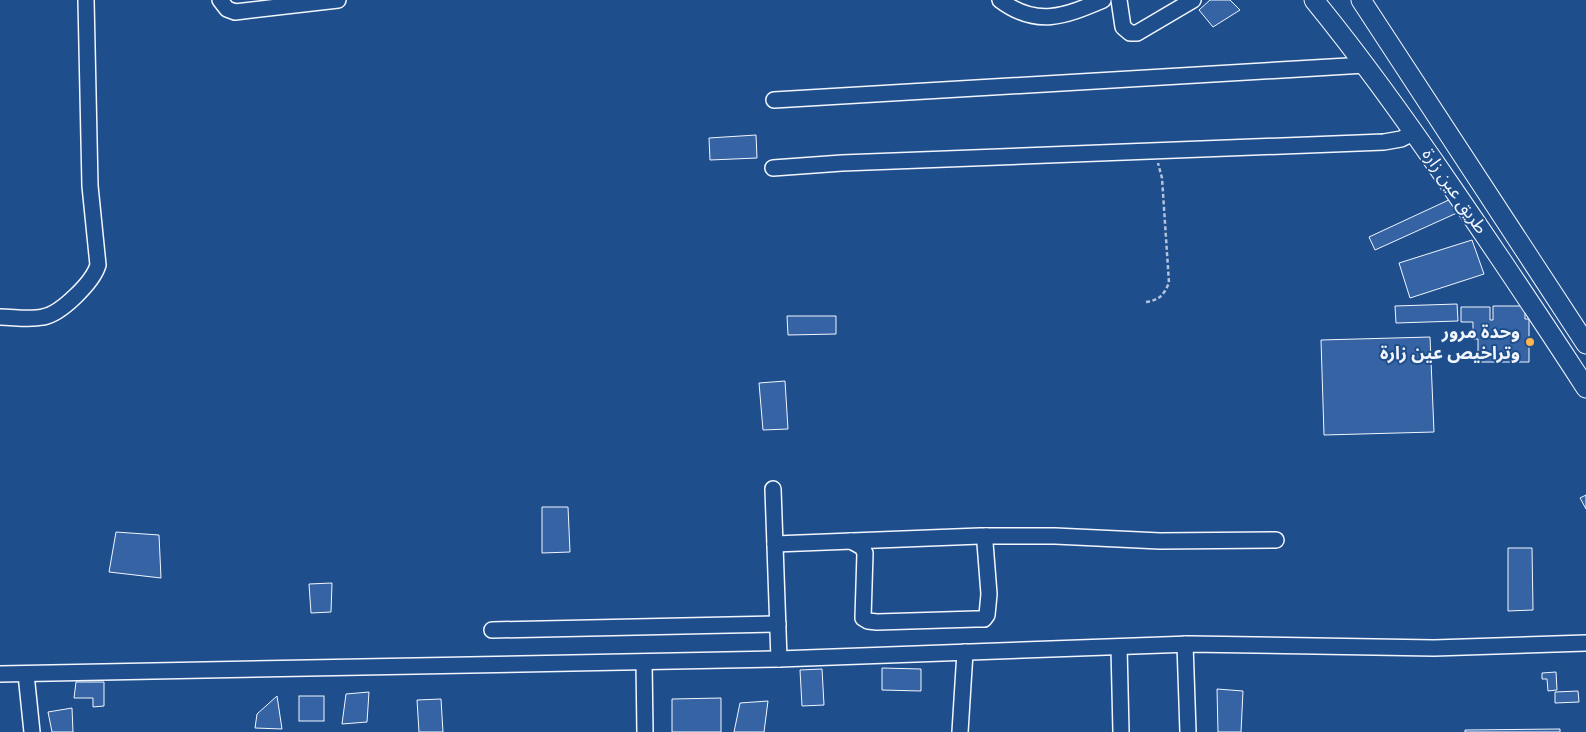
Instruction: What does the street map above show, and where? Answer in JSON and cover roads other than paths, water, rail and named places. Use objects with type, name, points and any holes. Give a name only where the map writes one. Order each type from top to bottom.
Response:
[{"type":"main road","name":"طريق عين زارة","points":[[1314,0],[1415,132],[1526,295],[1586,388]]},
{"type":"main road","name":"طريق عين زارة","points":[[1361,0],[1512,234],[1586,344]]},
{"type":"street","points":[[0,317],[43,317],[50,315],[60,309],[91,279],[98,264],[90,186],[86,0]]},
{"type":"street","points":[[220,0],[227,9],[235,12],[338,0]]},
{"type":"street","points":[[1000,0],[1020,13],[1039,16],[1068,14],[1104,0]]},
{"type":"street","points":[[1119,0],[1122,27],[1130,33],[1137,33],[1193,0]]},
{"type":"street","points":[[774,100],[1365,65]]},
{"type":"street","points":[[773,168],[842,163],[1384,142],[1400,139],[1415,132]]},
{"type":"street","points":[[773,489],[779,659]]},
{"type":"street","points":[[775,544],[986,536],[1055,536],[1160,541],[1276,540]]},
{"type":"street","points":[[851,541],[862,547],[865,553],[863,618],[877,622],[976,619],[984,618],[987,615],[989,594],[986,536]]},
{"type":"street","points":[[492,630],[778,624]]},
{"type":"street","points":[[0,674],[779,659],[1185,644],[1434,648],[1586,643]]},
{"type":"street","points":[[1185,644],[1188,732]]},
{"type":"street","points":[[1119,646],[1121,732]]},
{"type":"street","points":[[960,732],[965,652]]},
{"type":"street","points":[[644,662],[645,732]]},
{"type":"street","points":[[26,674],[32,732]]},
{"type":"place","name":"وحدة مرور وتراخيص عين زارة","points":[[1530,342]]}]
